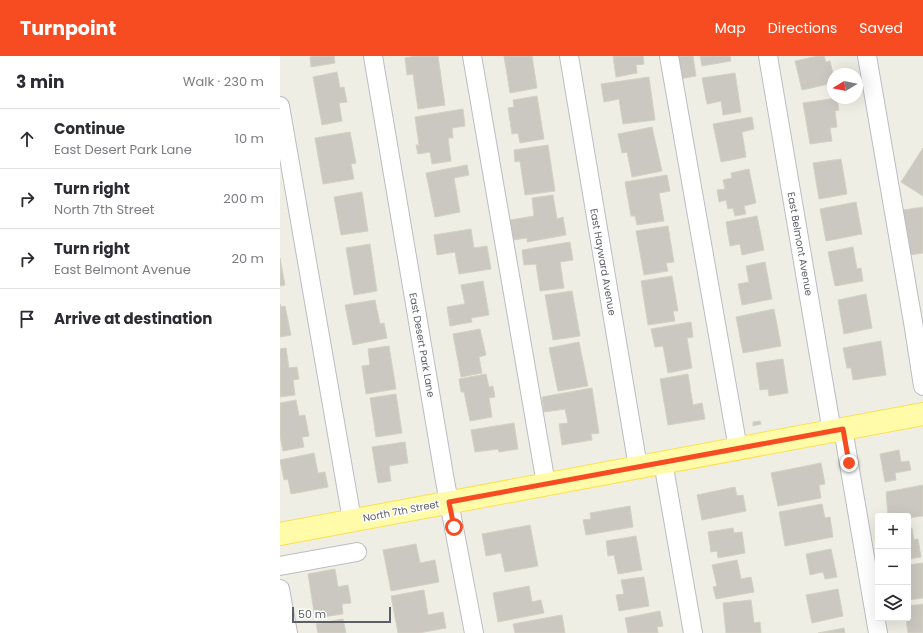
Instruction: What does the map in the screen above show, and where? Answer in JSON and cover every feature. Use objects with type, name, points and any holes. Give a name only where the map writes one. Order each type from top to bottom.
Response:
[{"type":"main road","name":"North 7th Street","points":[[280,534],[923,414]]},
{"type":"street","name":"East Desert Park Lane","points":[[373,56],[449,502],[474,633]]},
{"type":"street","points":[[472,56],[546,484]]},
{"type":"street","name":"East Hayward Avenue","points":[[569,56],[638,467]]},
{"type":"street","points":[[670,56],[738,449]]},
{"type":"street","name":"East Belmont Avenue","points":[[768,56],[837,430],[878,633]]},
{"type":"street","points":[[867,56],[918,321],[923,386]]},
{"type":"street","points":[[280,106],[352,520]]},
{"type":"street","points":[[662,462],[693,633]]},
{"type":"street","points":[[280,566],[357,552]]},
{"type":"street","points":[[280,589],[288,633]]},
{"type":"building","points":[[334,56],[335,63],[311,67],[310,57]]},
{"type":"building","points":[[415,56],[438,56],[445,105],[418,109],[413,74],[407,75],[405,58]]},
{"type":"building","points":[[504,56],[532,56],[537,88],[510,93]]},
{"type":"building","points":[[613,56],[643,56],[644,64],[636,65],[637,73],[616,77]]},
{"type":"building","points":[[675,56],[693,56],[696,76],[679,79]]},
{"type":"building","points":[[700,56],[730,56],[731,61],[702,66]]},
{"type":"building","points":[[824,56],[826,62],[830,61],[832,68],[827,68],[827,84],[802,90],[795,61]]},
{"type":"building","points":[[337,72],[340,88],[344,87],[347,102],[339,103],[342,121],[322,125],[313,77]]},
{"type":"building","points":[[735,73],[741,112],[723,115],[721,101],[707,104],[702,78]]},
{"type":"building","points":[[649,77],[655,120],[623,124],[619,99],[604,102],[601,84]]},
{"type":"building","points":[[537,96],[544,139],[520,143],[518,133],[512,134],[508,108],[514,107],[513,100]]},
{"type":"building","points":[[827,99],[827,104],[838,104],[839,110],[835,111],[837,127],[830,128],[832,141],[810,144],[803,103]]},
{"type":"building","points":[[463,109],[465,126],[452,128],[453,138],[448,138],[451,161],[432,164],[430,152],[418,154],[416,145],[419,145],[415,117]]},
{"type":"building","points":[[752,117],[754,129],[742,132],[746,157],[721,162],[713,124]]},
{"type":"building","points":[[652,127],[662,171],[632,177],[627,152],[622,153],[618,134]]},
{"type":"building","points":[[350,132],[356,163],[351,164],[354,179],[323,184],[315,138]]},
{"type":"building","points":[[548,145],[555,191],[525,195],[520,161],[515,162],[514,150]]},
{"type":"building","points":[[923,148],[923,196],[901,182]]},
{"type":"building","points":[[841,159],[847,194],[819,199],[813,163]]},
{"type":"building","points":[[467,165],[469,175],[454,178],[460,212],[435,217],[426,173]]},
{"type":"building","points":[[749,169],[756,203],[744,206],[746,214],[735,216],[733,208],[728,209],[726,200],[719,202],[717,190],[725,189],[723,180],[732,178],[731,173]]},
{"type":"building","points":[[667,175],[670,191],[659,193],[664,221],[637,225],[635,216],[631,216],[625,182]]},
{"type":"building","points":[[362,192],[368,231],[341,235],[334,197]]},
{"type":"building","points":[[553,195],[557,219],[563,217],[566,235],[527,242],[527,238],[513,240],[510,220],[534,216],[532,198]]},
{"type":"building","points":[[856,202],[862,234],[826,241],[820,209]]},
{"type":"building","points":[[923,207],[923,253],[910,255],[903,210]]},
{"type":"building","points":[[757,216],[764,250],[742,255],[740,244],[730,246],[726,222]]},
{"type":"building","points":[[668,226],[674,262],[666,263],[668,271],[644,275],[636,231]]},
{"type":"building","points":[[471,229],[474,248],[487,246],[491,269],[459,274],[455,252],[437,255],[434,235]]},
{"type":"building","points":[[570,242],[573,260],[560,262],[564,288],[540,291],[536,264],[524,265],[522,250]]},
{"type":"building","points":[[370,244],[377,291],[354,295],[346,248]]},
{"type":"building","points":[[853,247],[857,269],[861,268],[863,281],[835,286],[828,252]]},
{"type":"building","points":[[280,258],[285,285],[280,286]]},
{"type":"building","points":[[765,262],[772,299],[742,305],[738,284],[749,282],[746,266]]},
{"type":"building","points":[[672,276],[678,311],[673,311],[675,321],[648,325],[641,281]]},
{"type":"building","points":[[483,281],[489,315],[471,318],[472,322],[450,326],[447,307],[465,304],[461,285]]},
{"type":"building","points":[[572,291],[580,336],[553,340],[545,295]]},
{"type":"building","points":[[866,294],[872,328],[844,334],[838,300]]},
{"type":"building","points":[[375,300],[380,324],[384,323],[387,338],[353,345],[345,305]]},
{"type":"building","points":[[280,304],[281,307],[285,306],[291,335],[280,337]]},
{"type":"building","points":[[774,309],[781,346],[743,353],[736,317]]},
{"type":"building","points":[[691,322],[693,337],[687,338],[692,368],[668,373],[663,346],[655,347],[651,329]]},
{"type":"building","points":[[480,329],[486,355],[479,357],[482,373],[461,377],[453,334]]},
{"type":"building","points":[[881,341],[886,375],[853,380],[851,368],[847,368],[843,348]]},
{"type":"building","points":[[579,342],[588,386],[558,391],[549,348]]},
{"type":"building","points":[[389,346],[396,389],[366,394],[362,366],[370,365],[368,349]]},
{"type":"building","points":[[286,348],[289,368],[297,367],[299,379],[293,380],[295,395],[280,397],[280,349]]},
{"type":"building","points":[[783,359],[788,393],[769,396],[768,389],[760,390],[756,363]]},
{"type":"building","points":[[486,374],[489,387],[493,386],[495,397],[489,398],[492,417],[470,421],[464,392],[461,392],[459,379]]},
{"type":"building","points":[[688,374],[693,405],[702,403],[705,419],[668,425],[660,379]]},
{"type":"building","points":[[592,388],[599,433],[591,434],[592,440],[562,445],[559,424],[568,423],[565,409],[544,412],[542,397]]},
{"type":"building","points":[[396,394],[402,433],[376,437],[370,398]]},
{"type":"building","points":[[296,400],[299,416],[305,415],[309,436],[302,437],[304,447],[283,451],[280,436],[280,403]]},
{"type":"building","points":[[760,421],[761,424],[753,426],[753,422]]},
{"type":"building","points":[[514,423],[518,449],[499,452],[498,449],[475,452],[471,430]]},
{"type":"building","points":[[405,442],[408,463],[389,466],[391,481],[378,483],[372,447]]},
{"type":"building","points":[[899,450],[901,462],[909,461],[911,470],[895,473],[896,480],[885,482],[880,454]]},
{"type":"building","points":[[314,453],[318,473],[325,472],[328,487],[291,494],[288,479],[284,480],[280,460]]},
{"type":"building","points":[[821,463],[825,484],[819,485],[821,498],[778,506],[771,473]]},
{"type":"building","points":[[923,485],[923,516],[911,518],[911,513],[888,513],[886,492]]},
{"type":"building","points":[[735,487],[737,496],[743,495],[746,511],[702,520],[697,495]]},
{"type":"building","points":[[822,504],[825,518],[830,517],[833,537],[785,546],[779,512]]},
{"type":"building","points":[[630,506],[633,527],[586,535],[583,520],[591,519],[590,513]]},
{"type":"building","points":[[530,525],[538,566],[505,572],[501,553],[486,556],[482,534]]},
{"type":"building","points":[[733,528],[734,533],[742,532],[745,553],[718,558],[717,551],[711,552],[708,532]]},
{"type":"building","points":[[911,528],[914,540],[918,539],[921,557],[911,559]]},
{"type":"building","points":[[636,536],[642,570],[618,574],[614,555],[608,556],[606,541]]},
{"type":"building","points":[[416,544],[420,563],[435,560],[439,582],[391,591],[383,550]]},
{"type":"building","points":[[831,549],[837,577],[825,579],[823,572],[810,575],[806,554]]},
{"type":"building","points":[[737,560],[741,579],[751,577],[754,592],[716,599],[713,587],[717,586],[712,565]]},
{"type":"building","points":[[923,563],[923,598],[911,600],[911,565]]},
{"type":"building","points":[[335,569],[338,587],[348,585],[351,603],[342,604],[343,614],[315,618],[308,574]]},
{"type":"building","points":[[644,577],[649,606],[619,611],[616,595],[624,594],[621,580]]},
{"type":"building","points":[[529,586],[532,602],[541,600],[544,613],[498,622],[493,593]]},
{"type":"building","points":[[838,589],[843,616],[812,623],[806,595]]},
{"type":"building","points":[[424,590],[428,615],[443,612],[446,628],[419,633],[398,633],[391,596]]},
{"type":"building","points":[[751,600],[754,623],[760,622],[761,633],[726,633],[723,603]]},
{"type":"building","points":[[923,604],[923,633],[908,633],[906,621],[911,621],[911,606]]},
{"type":"building","points":[[660,611],[663,626],[657,627],[658,633],[628,633],[625,618]]},
{"type":"building","points":[[562,615],[565,633],[515,633],[513,624]]},
{"type":"building","points":[[343,619],[346,633],[318,633],[316,624]]},
{"type":"building","points":[[844,628],[845,633],[818,633]]},
{"type":"route","points":[[454,527],[449,502],[843,429],[849,463]]}]
